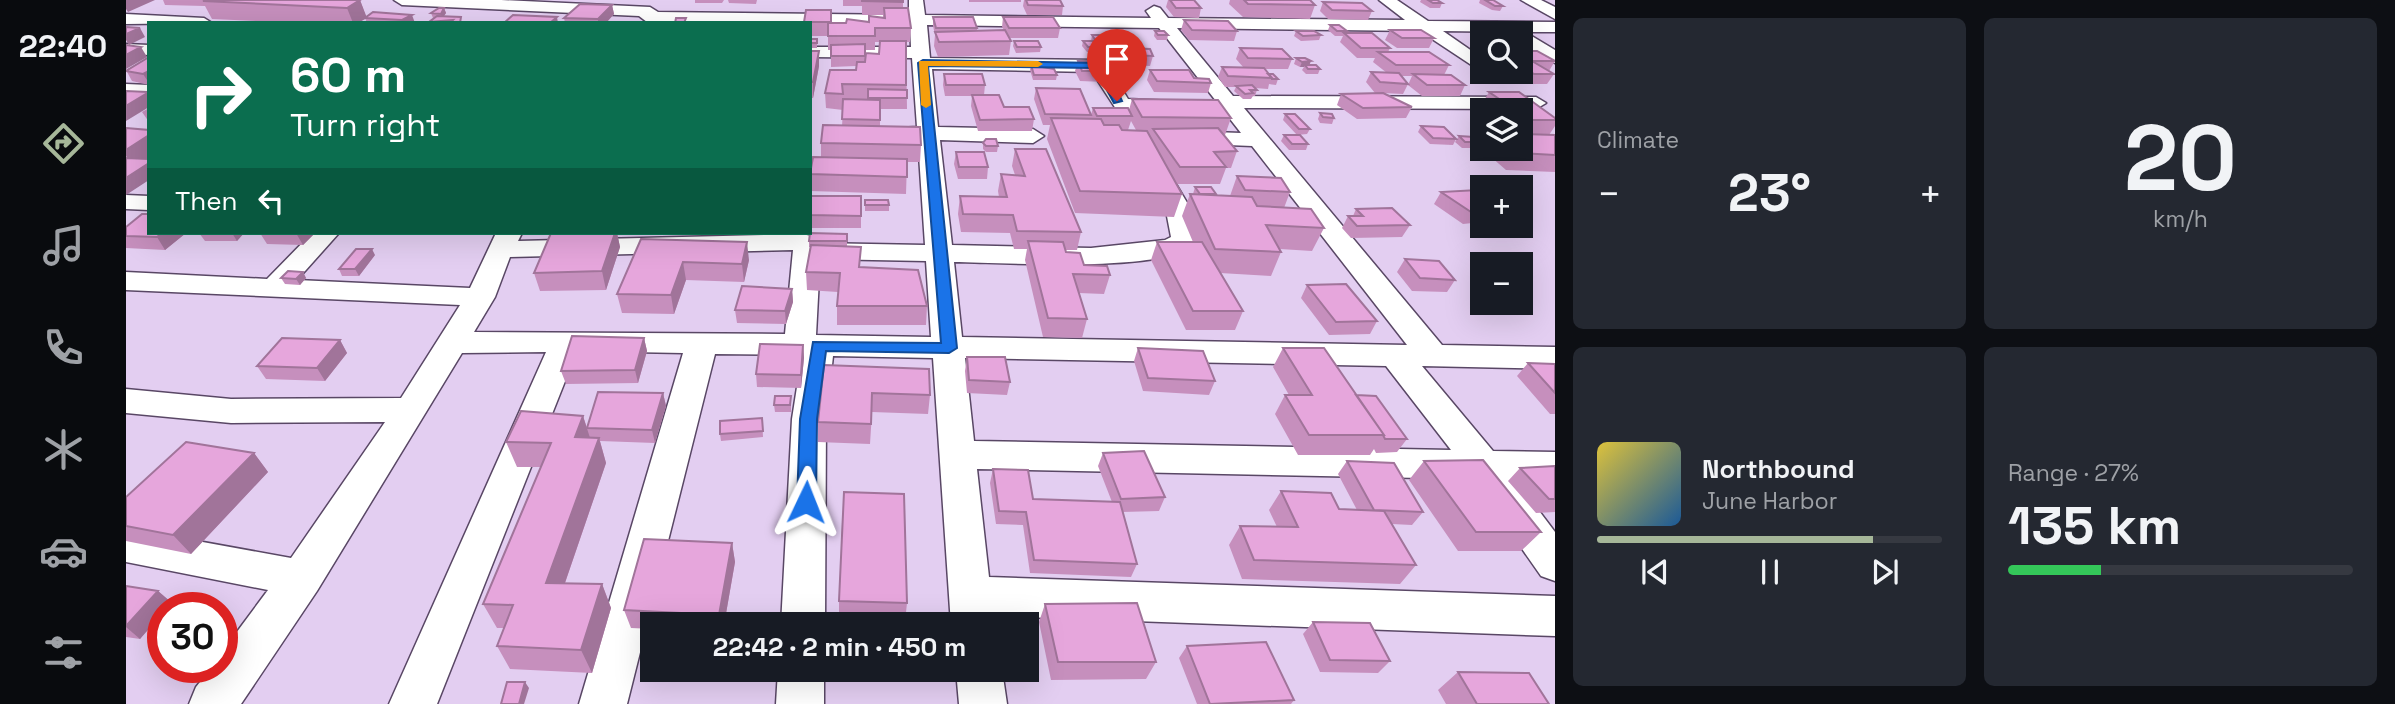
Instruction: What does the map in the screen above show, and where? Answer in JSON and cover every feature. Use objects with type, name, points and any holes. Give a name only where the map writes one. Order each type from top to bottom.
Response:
[{"type":"street","points":[[387,11],[404,0],[545,3],[757,20],[836,19],[917,10],[1163,22],[1470,28]]},
{"type":"street","points":[[836,19],[838,0]]},
{"type":"street","points":[[1145,0],[1163,22],[1213,106],[1258,140],[1433,356]]},
{"type":"street","points":[[1387,0],[1470,58]]},
{"type":"street","points":[[1529,0],[1555,14]]},
{"type":"street","points":[[1220,3],[1243,23]]},
{"type":"street","points":[[126,19],[156,5]]},
{"type":"street","points":[[1310,8],[1329,24]]},
{"type":"street","points":[[917,10],[972,610],[1555,616]]},
{"type":"street","points":[[126,19],[206,21]]},
{"type":"street","points":[[1533,28],[1555,27]]},
{"type":"street","points":[[1533,44],[1555,58]]},
{"type":"street","points":[[126,48],[147,50]]},
{"type":"street","points":[[812,52],[1097,66],[1103,69],[1117,101],[1123,105],[1536,103]]},
{"type":"street","points":[[1508,84],[1555,117]]},
{"type":"street","points":[[126,101],[140,91]]},
{"type":"street","points":[[890,133],[1032,136]]},
{"type":"street","points":[[1167,138],[1258,140]]},
{"type":"street","points":[[807,251],[940,251],[1091,256],[1177,245],[1185,241],[1186,232],[1179,211],[1145,151]]},
{"type":"street","points":[[126,202],[147,203]]},
{"type":"street","points":[[274,288],[324,235]]},
{"type":"street","points":[[213,704],[302,578],[409,410],[480,297],[504,241],[682,239],[802,242],[807,251],[809,345],[803,612]]},
{"type":"street","points":[[126,281],[480,297]]},
{"type":"street","points":[[451,343],[566,341],[1555,358]]},
{"type":"street","points":[[412,704],[566,341]]},
{"type":"street","points":[[603,704],[702,343]]},
{"type":"street","points":[[1395,355],[1481,462],[1555,563]]},
{"type":"street","points":[[126,401],[230,411],[409,410]]},
{"type":"street","points":[[959,455],[1481,462],[1555,466]]},
{"type":"street","points":[[126,545],[302,578]]},
{"type":"street","points":[[800,704],[801,682]]},
{"type":"street","points":[[980,682],[983,704]]},
{"type":"building","points":[[360,0],[347,8],[203,1]]},
{"type":"building","points":[[903,0],[903,2],[862,1]]},
{"type":"building","points":[[1026,0],[1060,0],[1063,6],[1028,5]]},
{"type":"building","points":[[1170,0],[1194,0],[1201,8],[1176,8]]},
{"type":"building","points":[[1244,0],[1310,0],[1315,5],[1248,4]]},
{"type":"building","points":[[1485,0],[1493,0],[1503,6],[1495,6]]},
{"type":"building","points":[[1323,2],[1362,3],[1372,11],[1332,10]]},
{"type":"building","points":[[580,4],[612,5],[598,19],[564,18]]},
{"type":"building","points":[[444,8],[441,14],[431,13]]},
{"type":"building","points":[[884,8],[908,8],[911,28],[875,28],[875,36],[828,36],[828,23],[846,23],[847,19],[869,22],[869,16],[885,18]]},
{"type":"building","points":[[806,10],[831,10],[831,22],[804,21]]},
{"type":"building","points":[[373,12],[412,15],[402,20],[365,18]]},
{"type":"building","points":[[513,15],[557,17],[552,21],[506,21]]},
{"type":"building","points":[[437,16],[461,17],[460,21],[430,21]]},
{"type":"building","points":[[933,17],[973,17],[977,28],[936,28]]},
{"type":"building","points":[[1003,17],[1053,17],[1060,28],[1009,28]]},
{"type":"building","points":[[1184,20],[1228,21],[1237,31],[1192,30]]},
{"type":"building","points":[[1330,25],[1339,25],[1347,31],[1337,31]]},
{"type":"building","points":[[126,27],[140,28],[126,34]]},
{"type":"building","points":[[1005,30],[1011,41],[939,42],[935,32]]},
{"type":"building","points":[[1390,30],[1421,30],[1434,38],[1402,38]]},
{"type":"building","points":[[1155,31],[1164,31],[1168,35],[1158,35]]},
{"type":"building","points":[[1296,31],[1314,31],[1321,35],[1303,36]]},
{"type":"building","points":[[1344,33],[1372,33],[1390,48],[1361,48]]},
{"type":"building","points":[[1092,35],[1099,35],[1108,47],[1088,47],[1083,41],[1096,41]]},
{"type":"building","points":[[880,41],[906,41],[906,85],[842,84],[843,94],[825,93],[830,70],[856,70],[857,62],[865,62],[866,53],[879,54]]},
{"type":"building","points":[[1014,41],[1038,41],[1041,47],[1017,47]]},
{"type":"building","points":[[865,44],[865,56],[831,56],[831,45]]},
{"type":"building","points":[[126,45],[141,47],[126,55]]},
{"type":"building","points":[[1127,48],[1150,49],[1153,56],[1131,55]]},
{"type":"building","points":[[1240,48],[1282,49],[1292,59],[1248,58]]},
{"type":"building","points":[[812,51],[819,51],[813,82]]},
{"type":"building","points":[[1533,51],[1537,51],[1555,61],[1533,61]]},
{"type":"building","points":[[1378,52],[1429,52],[1449,65],[1396,65]]},
{"type":"building","points":[[1107,55],[1131,56],[1134,61],[1109,60]]},
{"type":"building","points":[[147,58],[147,72],[143,74],[126,71]]},
{"type":"building","points":[[1296,58],[1305,58],[1311,61],[1302,62]]},
{"type":"building","points":[[1078,61],[1102,61],[1108,71],[1082,71]]},
{"type":"building","points":[[1533,62],[1554,74],[1534,74]]},
{"type":"building","points":[[1031,65],[1054,69],[1057,75],[1034,75]]},
{"type":"building","points":[[1305,65],[1316,65],[1320,69],[1308,69]]},
{"type":"building","points":[[1222,67],[1264,68],[1272,78],[1228,76]]},
{"type":"building","points":[[1150,70],[1189,70],[1194,78],[1209,79],[1211,83],[1157,81]]},
{"type":"building","points":[[1371,72],[1399,73],[1408,84],[1380,82]]},
{"type":"building","points":[[944,74],[982,74],[985,85],[946,85]]},
{"type":"building","points":[[1413,74],[1451,75],[1465,85],[1427,85]]},
{"type":"building","points":[[1252,85],[1257,90],[1250,90],[1253,93],[1245,94],[1236,86]]},
{"type":"building","points":[[1036,88],[1080,89],[1091,115],[1045,114]]},
{"type":"building","points":[[868,89],[907,90],[907,98],[868,98]]},
{"type":"building","points":[[126,91],[147,92],[147,93],[126,106]]},
{"type":"building","points":[[1489,92],[1519,92],[1527,98],[1498,98]]},
{"type":"building","points":[[1383,93],[1412,107],[1363,108],[1341,94]]},
{"type":"building","points":[[972,95],[999,95],[1004,107],[1029,107],[1034,119],[980,120]]},
{"type":"building","points":[[843,99],[880,100],[880,120],[842,119]]},
{"type":"building","points":[[1132,99],[1218,100],[1231,118],[1142,117]]},
{"type":"building","points":[[1533,102],[1555,118],[1533,120]]},
{"type":"building","points":[[1093,108],[1128,108],[1132,116],[1097,116]]},
{"type":"building","points":[[1320,113],[1332,114],[1334,118],[1323,117]]},
{"type":"building","points":[[1285,114],[1295,114],[1310,129],[1299,129]]},
{"type":"building","points":[[1051,118],[1101,119],[1104,125],[1119,125],[1122,130],[1147,131],[1182,194],[1080,191]]},
{"type":"building","points":[[823,125],[920,127],[921,145],[821,143]]},
{"type":"building","points":[[1421,126],[1444,127],[1456,139],[1433,138]]},
{"type":"building","points":[[126,128],[147,130],[147,136],[126,150]]},
{"type":"building","points":[[1218,128],[1237,151],[1214,152],[1226,167],[1180,167],[1153,129]]},
{"type":"building","points":[[1533,134],[1555,135],[1555,155],[1533,154]]},
{"type":"building","points":[[1284,135],[1300,135],[1308,144],[1292,144]]},
{"type":"building","points":[[1459,136],[1470,137],[1470,142],[1465,142]]},
{"type":"building","points":[[986,139],[996,139],[998,146],[986,146],[983,143]]},
{"type":"building","points":[[1015,149],[1046,149],[1081,232],[1017,231],[1013,215],[963,214],[960,196],[1007,197],[1001,174],[1025,176]]},
{"type":"building","points":[[956,152],[984,152],[988,167],[959,167]]},
{"type":"building","points":[[813,157],[907,159],[907,177],[812,174]]},
{"type":"building","points":[[126,158],[147,159],[147,164],[126,178]]},
{"type":"building","points":[[1237,176],[1281,178],[1290,192],[1245,190]]},
{"type":"building","points":[[1195,187],[1211,187],[1216,194],[1200,194]]},
{"type":"building","points":[[1470,190],[1470,211],[1441,192]]},
{"type":"building","points":[[1190,194],[1252,197],[1257,206],[1311,209],[1324,228],[1266,225],[1281,252],[1215,249]]},
{"type":"building","points":[[812,196],[861,196],[861,216],[812,215]]},
{"type":"building","points":[[865,200],[888,200],[889,205],[865,205]]},
{"type":"building","points":[[1392,208],[1410,225],[1357,226],[1348,216],[1363,216],[1356,209]]},
{"type":"building","points":[[142,214],[147,214],[147,235],[160,235],[126,236],[126,227]]},
{"type":"building","points":[[812,233],[847,234],[847,241],[809,241]]},
{"type":"building","points":[[550,235],[614,235],[602,271],[534,273]]},
{"type":"building","points":[[641,239],[747,242],[742,264],[683,262],[671,295],[617,294]]},
{"type":"building","points":[[1028,241],[1063,242],[1066,252],[1080,253],[1084,265],[1107,266],[1110,275],[1073,274],[1087,319],[1048,318]]},
{"type":"building","points":[[1157,242],[1202,242],[1243,311],[1193,311]]},
{"type":"building","points":[[811,245],[861,247],[859,267],[918,270],[927,306],[837,306],[840,273],[806,272]]},
{"type":"building","points":[[356,249],[372,249],[355,269],[339,269]]},
{"type":"building","points":[[1405,259],[1439,261],[1455,280],[1420,278]]},
{"type":"building","points":[[288,271],[303,272],[296,279],[281,278]]},
{"type":"building","points":[[1346,284],[1377,321],[1336,322],[1307,285]]},
{"type":"building","points":[[742,286],[792,289],[785,311],[735,310]]},
{"type":"building","points":[[572,336],[644,338],[635,370],[561,371]]},
{"type":"building","points":[[282,338],[340,340],[317,368],[257,366]]},
{"type":"building","points":[[760,344],[803,345],[801,375],[756,374]]},
{"type":"building","points":[[1138,348],[1203,351],[1215,381],[1148,378]]},
{"type":"building","points":[[1283,348],[1324,348],[1384,435],[1309,435],[1285,395],[1312,395]]},
{"type":"building","points":[[967,357],[1005,357],[1010,382],[969,380]]},
{"type":"building","points":[[1528,363],[1555,364],[1555,393]]},
{"type":"building","points":[[824,365],[929,369],[930,395],[872,393],[871,424],[818,422]]},
{"type":"building","points":[[598,392],[663,393],[652,430],[587,428]]},
{"type":"building","points":[[1356,395],[1376,396],[1407,439],[1385,439]]},
{"type":"building","points":[[775,396],[791,396],[790,405],[774,405]]},
{"type":"building","points":[[521,411],[583,416],[575,437],[599,438],[546,583],[602,584],[581,650],[497,646],[513,605],[483,604],[551,443],[506,442]]},
{"type":"building","points":[[762,418],[763,431],[720,434],[720,421]]},
{"type":"building","points":[[186,442],[254,453],[173,535],[126,526],[126,497]]},
{"type":"building","points":[[1144,451],[1165,497],[1121,499],[1103,453]]},
{"type":"building","points":[[1483,460],[1541,532],[1476,532],[1424,461]]},
{"type":"building","points":[[1347,461],[1394,463],[1423,512],[1374,510]]},
{"type":"building","points":[[1555,466],[1555,499],[1549,499],[1520,468]]},
{"type":"building","points":[[993,469],[1028,470],[1033,499],[1120,502],[1137,564],[1034,560],[1026,512],[999,511]]},
{"type":"building","points":[[1281,491],[1331,493],[1339,509],[1384,511],[1416,565],[1254,560],[1240,526],[1298,527]]},
{"type":"building","points":[[844,492],[904,494],[907,603],[839,601]]},
{"type":"building","points":[[644,539],[732,543],[720,612],[624,610]]},
{"type":"building","points":[[126,586],[158,591],[147,592],[147,603],[126,626]]},
{"type":"building","points":[[1137,603],[1156,662],[1058,662],[1045,604]]},
{"type":"building","points":[[1313,622],[1370,623],[1390,661],[1330,660]]},
{"type":"building","points":[[1266,642],[1294,700],[1210,704],[1187,646]]},
{"type":"building","points":[[1458,672],[1529,673],[1549,704],[1477,704]]},
{"type":"building","points":[[507,682],[525,682],[519,704],[501,704]]},
{"type":"slow traffic","points":[[926,105],[923,63],[1038,64]]},
{"type":"route","points":[[806,502],[809,419],[819,345],[949,348],[923,63],[1097,66],[1103,69],[1117,101]]}]
